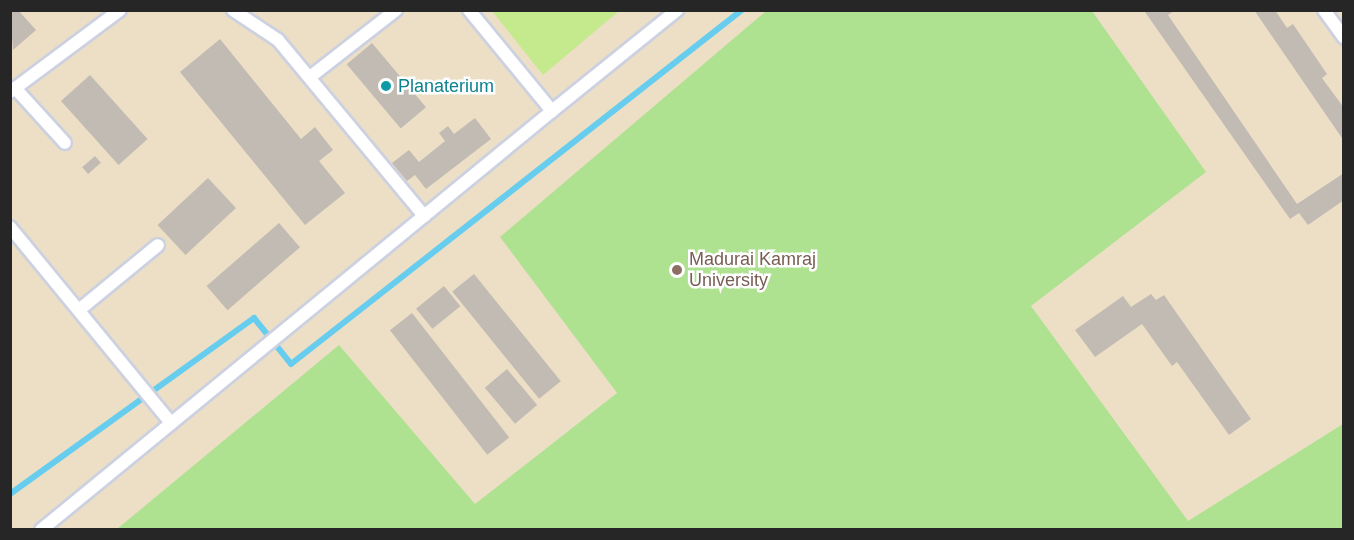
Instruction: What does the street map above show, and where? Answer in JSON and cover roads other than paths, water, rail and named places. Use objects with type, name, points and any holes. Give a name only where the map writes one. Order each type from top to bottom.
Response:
[{"type":"lane","points":[[65,143],[13,90],[120,10]]},
{"type":"lane","points":[[233,10],[278,40],[424,216]]},
{"type":"lane","points":[[310,77],[396,10]]},
{"type":"lane","points":[[469,10],[552,111]]},
{"type":"lane","points":[[41,530],[676,10]]},
{"type":"lane","points":[[1324,10],[1344,38]]},
{"type":"lane","points":[[10,227],[171,423]]},
{"type":"lane","points":[[79,310],[158,245]]},
{"type":"waterway","points":[[10,494],[254,318],[291,364],[742,10]]},
{"type":"place","name":"Planaterium","points":[[386,86]]},
{"type":"place","name":"Madurai Kamraj University","points":[[677,270]]}]
